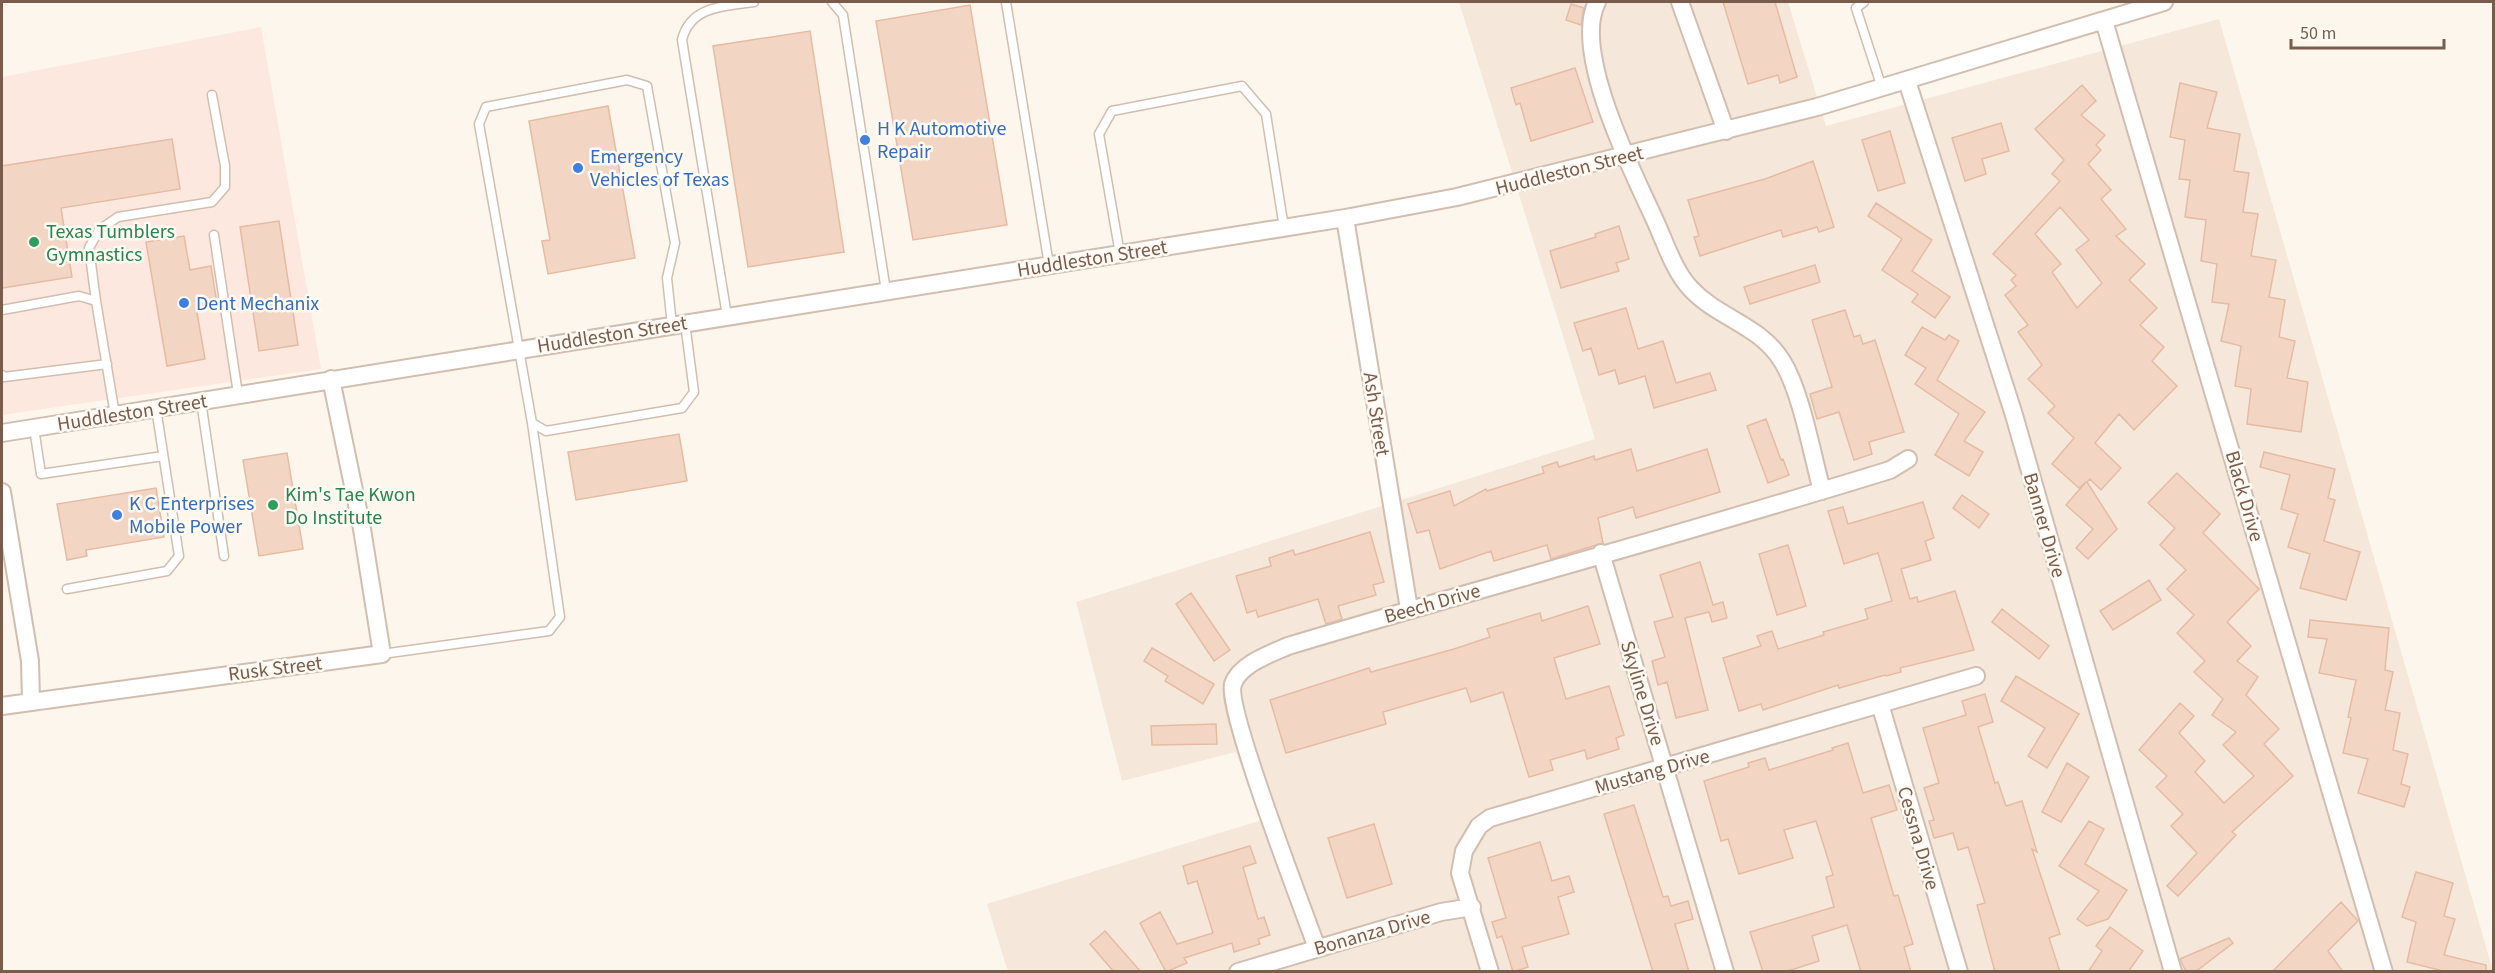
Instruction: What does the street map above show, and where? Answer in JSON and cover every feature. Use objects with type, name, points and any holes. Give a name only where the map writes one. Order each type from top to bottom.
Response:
[{"type":"street","points":[[1597,2],[1592,11],[1591,34],[1600,88],[1617,140],[1674,262],[1689,287],[1711,306],[1746,325],[1771,345],[1783,362],[1793,385],[1822,491]]},
{"type":"street","points":[[1680,2],[1726,131]]},
{"type":"street","name":"Huddleston Street","points":[[2,433],[1284,228],[1457,197],[1726,131],[1882,89],[2164,2]]},
{"type":"street","name":"Black Drive","points":[[2104,21],[2384,972]]},
{"type":"street","name":"Banner Drive","points":[[1907,81],[2014,415],[2173,972]]},
{"type":"street","name":"Ash Street","points":[[1345,218],[1409,609]]},
{"type":"street","points":[[331,379],[362,529],[382,654]]},
{"type":"street","name":"Beech Drive","points":[[1317,948],[1243,741],[1232,696],[1232,685],[1239,674],[1259,659],[1288,646],[1601,554],[1742,516],[1890,470],[1908,459]]},
{"type":"street","points":[[2,492],[30,661],[31,701]]},
{"type":"street","name":"Skyline Drive","points":[[1601,554],[1725,972]]},
{"type":"street","name":"Rusk Street","points":[[2,706],[382,654]]},
{"type":"street","name":"Mustang Drive","points":[[1490,972],[1472,906],[1460,873],[1464,851],[1479,826],[1490,818],[1976,676]]},
{"type":"street","name":"Cessna Drive","points":[[1880,704],[1959,972]]},
{"type":"street","name":"Bonanza Drive","points":[[1238,972],[1442,912],[1472,906]]},
{"type":"lane","points":[[727,316],[682,40],[685,29],[694,16],[709,9],[754,2]]},
{"type":"lane","points":[[836,2],[843,15],[886,291]]},
{"type":"lane","points":[[1006,2],[1049,265]]},
{"type":"lane","points":[[1864,2],[1856,8],[1882,89]]},
{"type":"lane","points":[[627,80],[647,86],[675,243],[667,278],[679,324],[694,392],[682,408],[546,431],[532,423],[478,124],[486,107],[627,80]]},
{"type":"lane","points":[[1120,254],[1100,134],[1112,111],[1242,86],[1266,114],[1284,228]]},
{"type":"lane","points":[[115,415],[89,248],[99,230],[118,217],[212,202],[225,187],[225,166],[212,95]]},
{"type":"lane","points":[[214,235],[238,394]]},
{"type":"lane","points":[[2,310],[79,296],[96,300]]},
{"type":"lane","points":[[2,375],[4,377],[107,364]]},
{"type":"lane","points":[[201,401],[224,556]]},
{"type":"lane","points":[[68,589],[167,571],[179,556],[156,408]]},
{"type":"lane","name":"Rusk Street","points":[[382,654],[549,631],[560,617],[532,423]]},
{"type":"lane","points":[[34,428],[41,474],[164,456]]},
{"type":"shaded area","points":[[1459,2],[1788,2],[1826,126],[2219,19],[2493,971],[1008,972],[987,904],[1262,820],[1236,752],[1122,781],[1076,602],[1595,439]]},
{"type":"shaded area","points":[[261,27],[321,369],[2,415],[2,77]]},
{"type":"building","points":[[1723,2],[1775,2],[1797,77],[1780,83],[1778,75],[1748,84]]},
{"type":"building","points":[[1571,4],[1584,8],[1581,25],[1566,20]]},
{"type":"building","points":[[970,5],[1007,225],[913,240],[876,21]]},
{"type":"building","points":[[810,31],[844,252],[748,267],[713,46]]},
{"type":"building","points":[[1575,68],[1593,122],[1531,141],[1520,103],[1516,105],[1511,88]]},
{"type":"building","points":[[2180,83],[2217,92],[2207,128],[2240,134],[2234,171],[2249,173],[2243,212],[2258,214],[2251,256],[2276,260],[2269,297],[2285,300],[2279,337],[2295,341],[2287,378],[2308,382],[2301,432],[2247,424],[2251,389],[2235,386],[2241,346],[2221,341],[2229,304],[2212,302],[2217,264],[2201,261],[2206,220],[2185,217],[2190,180],[2179,179],[2185,140],[2170,137]]},
{"type":"building","points":[[2082,85],[2096,101],[2081,115],[2105,135],[2096,145],[2101,150],[2088,164],[2111,190],[2101,199],[2126,229],[2116,236],[2145,264],[2129,280],[2157,308],[2140,325],[2164,347],[2152,361],[2177,386],[2134,430],[2119,414],[2095,443],[2121,468],[2101,490],[2090,479],[2087,482],[2117,529],[2088,559],[2076,548],[2093,529],[2066,505],[2086,482],[2079,488],[2052,464],[2074,438],[2048,413],[2055,406],[2028,379],[2042,365],[2018,332],[2028,325],[2005,295],[2016,286],[2011,280],[2016,275],[1993,254],[2060,181],[2052,174],[2064,160],[2035,129]],"holes":[[[2060,207],[2089,240],[2076,250],[2102,283],[2077,308],[2052,272],[2061,264],[2035,234]]]},
{"type":"building","name":"Emergency Vehicles of Texas","points":[[608,106],[635,258],[548,274],[542,241],[550,240],[529,121]]},
{"type":"building","points":[[2001,123],[2009,151],[1982,159],[1986,174],[1965,181],[1952,138]]},
{"type":"building","points":[[1890,131],[1905,183],[1878,191],[1862,140]]},
{"type":"building","name":"Texas Tumblers Gymnastics","points":[[172,139],[180,189],[61,208],[72,277],[2,288],[2,166]]},
{"type":"building","points":[[1813,161],[1834,227],[1819,232],[1817,227],[1783,237],[1781,230],[1700,256],[1694,237],[1699,236],[1688,200],[1765,179]]},
{"type":"building","points":[[1876,203],[1932,240],[1912,271],[1950,297],[1935,318],[1912,302],[1918,294],[1882,270],[1902,239],[1868,216]]},
{"type":"building","points":[[279,221],[298,345],[259,351],[240,227]]},
{"type":"building","points":[[1619,226],[1629,259],[1616,263],[1619,271],[1561,288],[1550,251],[1596,237],[1595,234]]},
{"type":"building","points":[[184,236],[190,270],[211,266],[217,304],[196,307],[205,359],[167,366],[146,242]]},
{"type":"building","points":[[1815,265],[1820,282],[1750,304],[1744,287]]},
{"type":"building","points":[[1626,308],[1638,349],[1663,341],[1676,383],[1710,373],[1716,390],[1654,408],[1645,376],[1619,384],[1615,370],[1599,375],[1591,348],[1583,351],[1574,323]]},
{"type":"building","points":[[1845,310],[1854,337],[1860,335],[1863,344],[1875,340],[1904,432],[1869,442],[1872,454],[1854,460],[1839,412],[1817,419],[1810,394],[1832,387],[1812,320]]},
{"type":"building","points":[[1922,327],[1945,340],[1949,335],[1959,341],[1937,380],[1985,412],[1964,441],[1983,452],[1969,476],[1935,455],[1959,414],[1915,384],[1926,368],[1905,355]]},
{"type":"building","points":[[1766,419],[1789,475],[1768,483],[1747,426]]},
{"type":"building","points":[[679,434],[687,481],[576,500],[568,452]]},
{"type":"building","points":[[1631,449],[1637,471],[1707,449],[1720,492],[1636,518],[1633,507],[1598,518],[1603,543],[1551,559],[1547,545],[1494,561],[1491,551],[1440,569],[1429,530],[1417,533],[1408,504],[1450,491],[1454,506],[1486,489],[1487,491],[1544,473],[1542,467],[1557,462],[1559,467],[1594,456],[1595,460]]},
{"type":"building","points":[[2264,452],[2335,469],[2328,498],[2335,500],[2324,541],[2360,552],[2346,600],[2300,588],[2310,554],[2288,547],[2298,514],[2281,509],[2290,475],[2260,467]]},
{"type":"building","name":"Kim's Tae Kwon Do Institute","points":[[287,453],[303,549],[259,556],[243,460]]},
{"type":"building","points":[[2177,473],[2220,514],[2203,533],[2259,589],[2227,622],[2251,646],[2237,661],[2258,677],[2246,695],[2279,729],[2264,744],[2293,776],[2232,832],[2236,835],[2178,896],[2167,886],[2197,853],[2171,826],[2183,814],[2156,787],[2167,776],[2139,750],[2180,703],[2194,716],[2179,733],[2205,761],[2195,772],[2224,803],[2254,776],[2223,745],[2236,732],[2212,715],[2223,699],[2194,672],[2205,661],[2177,633],[2194,615],[2167,589],[2186,570],[2160,545],[2175,528],[2148,503]]},
{"type":"building","points":[[156,488],[164,537],[86,550],[87,556],[67,560],[57,504]]},
{"type":"building","points":[[1962,495],[1989,514],[1979,528],[1953,508]]},
{"type":"building","points":[[1923,502],[1934,538],[1925,541],[1931,560],[1901,569],[1910,599],[1917,597],[1918,602],[1955,591],[1974,650],[1900,668],[1901,672],[1886,676],[1839,688],[1838,685],[1763,710],[1761,704],[1739,711],[1723,658],[1761,646],[1757,636],[1772,631],[1778,649],[1824,635],[1823,632],[1868,619],[1865,609],[1892,601],[1878,553],[1844,564],[1828,511],[1843,507],[1848,524]]},
{"type":"building","points":[[1370,532],[1384,582],[1373,585],[1376,595],[1338,606],[1342,619],[1326,624],[1318,599],[1258,617],[1256,610],[1247,613],[1236,576],[1271,566],[1269,558],[1293,550],[1295,555]]},
{"type":"building","points":[[1788,545],[1806,606],[1777,615],[1759,554]]},
{"type":"building","points":[[1700,562],[1713,605],[1723,602],[1727,618],[1712,622],[1709,612],[1685,618],[1708,710],[1676,718],[1667,682],[1658,685],[1652,661],[1665,657],[1654,622],[1673,617],[1660,575]]},
{"type":"building","points":[[2149,580],[2161,600],[2113,630],[2100,611]]},
{"type":"building","points":[[1191,593],[1230,650],[1214,661],[1176,604]]},
{"type":"building","points":[[1588,606],[1600,644],[1554,658],[1566,699],[1609,686],[1624,735],[1616,738],[1619,749],[1587,759],[1585,750],[1550,760],[1553,770],[1529,777],[1503,692],[1471,702],[1466,688],[1383,712],[1386,724],[1286,753],[1270,700],[1369,668],[1371,672],[1454,649],[1490,637],[1487,629],[1540,613],[1542,621]]},
{"type":"building","points":[[2002,609],[2049,646],[2039,659],[1992,622]]},
{"type":"building","points":[[2310,620],[2389,628],[2385,670],[2393,672],[2385,710],[2400,713],[2393,750],[2408,754],[2401,784],[2410,787],[2404,807],[2358,793],[2368,759],[2343,753],[2356,680],[2319,673],[2327,639],[2308,637]]},
{"type":"building","points":[[1152,648],[1214,684],[1203,704],[1165,681],[1168,676],[1144,661]]},
{"type":"building","points":[[2016,676],[2079,714],[2047,768],[2028,756],[2045,728],[2001,701]]},
{"type":"building","points":[[1985,694],[1993,722],[1978,727],[1995,783],[1998,782],[2006,806],[2022,801],[2037,852],[2032,849],[2060,934],[2049,938],[2060,972],[1995,972],[1977,905],[1985,903],[1968,847],[1958,850],[1953,833],[1934,838],[1929,821],[1934,820],[1924,788],[1939,783],[1923,728],[1966,715],[1962,701]]},
{"type":"building","points":[[1216,724],[1217,744],[1152,745],[1151,726]]},
{"type":"building","points":[[1848,743],[1863,793],[1889,785],[1897,810],[1871,818],[1894,896],[1898,895],[1913,944],[1904,947],[1911,972],[1861,972],[1847,925],[1812,936],[1819,961],[1785,972],[1763,972],[1750,932],[1834,907],[1826,877],[1833,875],[1816,821],[1784,830],[1793,858],[1739,874],[1728,839],[1721,841],[1704,781],[1749,767],[1748,763],[1765,758],[1769,770]]},
{"type":"building","points":[[2067,763],[2089,777],[2061,822],[2042,812]]},
{"type":"building","points":[[1634,805],[1663,897],[1668,896],[1671,906],[1688,901],[1693,919],[1675,924],[1689,972],[1653,972],[1604,814]]},
{"type":"building","points":[[2089,821],[2104,829],[2085,864],[2127,890],[2108,919],[2087,926],[2077,919],[2099,891],[2059,866]]},
{"type":"building","points":[[1374,824],[1392,884],[1347,898],[1328,838]]},
{"type":"building","points":[[1540,842],[1552,881],[1569,876],[1574,892],[1558,897],[1569,934],[1522,947],[1528,967],[1513,972],[1502,936],[1497,938],[1492,922],[1506,918],[1488,858]]},
{"type":"building","points":[[1250,846],[1256,863],[1243,867],[1258,919],[1264,917],[1270,935],[1258,939],[1260,944],[1234,952],[1232,943],[1184,958],[1187,963],[1166,972],[1140,923],[1160,912],[1177,944],[1213,933],[1197,881],[1188,884],[1183,866]]},
{"type":"building","points":[[2416,872],[2453,883],[2444,916],[2455,919],[2444,955],[2486,965],[2486,972],[2447,972],[2407,962],[2416,922],[2402,917]]},
{"type":"building","points":[[2341,902],[2358,921],[2328,951],[2343,972],[2272,972]]},
{"type":"building","points":[[2110,927],[2143,951],[2128,972],[2088,972],[2102,951],[2096,946]]},
{"type":"building","points":[[1105,931],[1141,972],[1114,972],[1090,944]]},
{"type":"building","points":[[2229,938],[2233,943],[2195,972],[2186,972],[2180,959]]},
{"type":"place","name":"H K Automotive Repair","points":[[865,140]]},
{"type":"place","name":"Emergency Vehicles of Texas","points":[[578,168]]},
{"type":"place","name":"Texas Tumblers Gymnastics","points":[[34,242]]},
{"type":"place","name":"Dent Mechanix","points":[[184,303]]},
{"type":"place","name":"Kim's Tae Kwon Do Institute","points":[[273,505]]},
{"type":"place","name":"K C Enterprises Mobile Power","points":[[117,515]]}]
